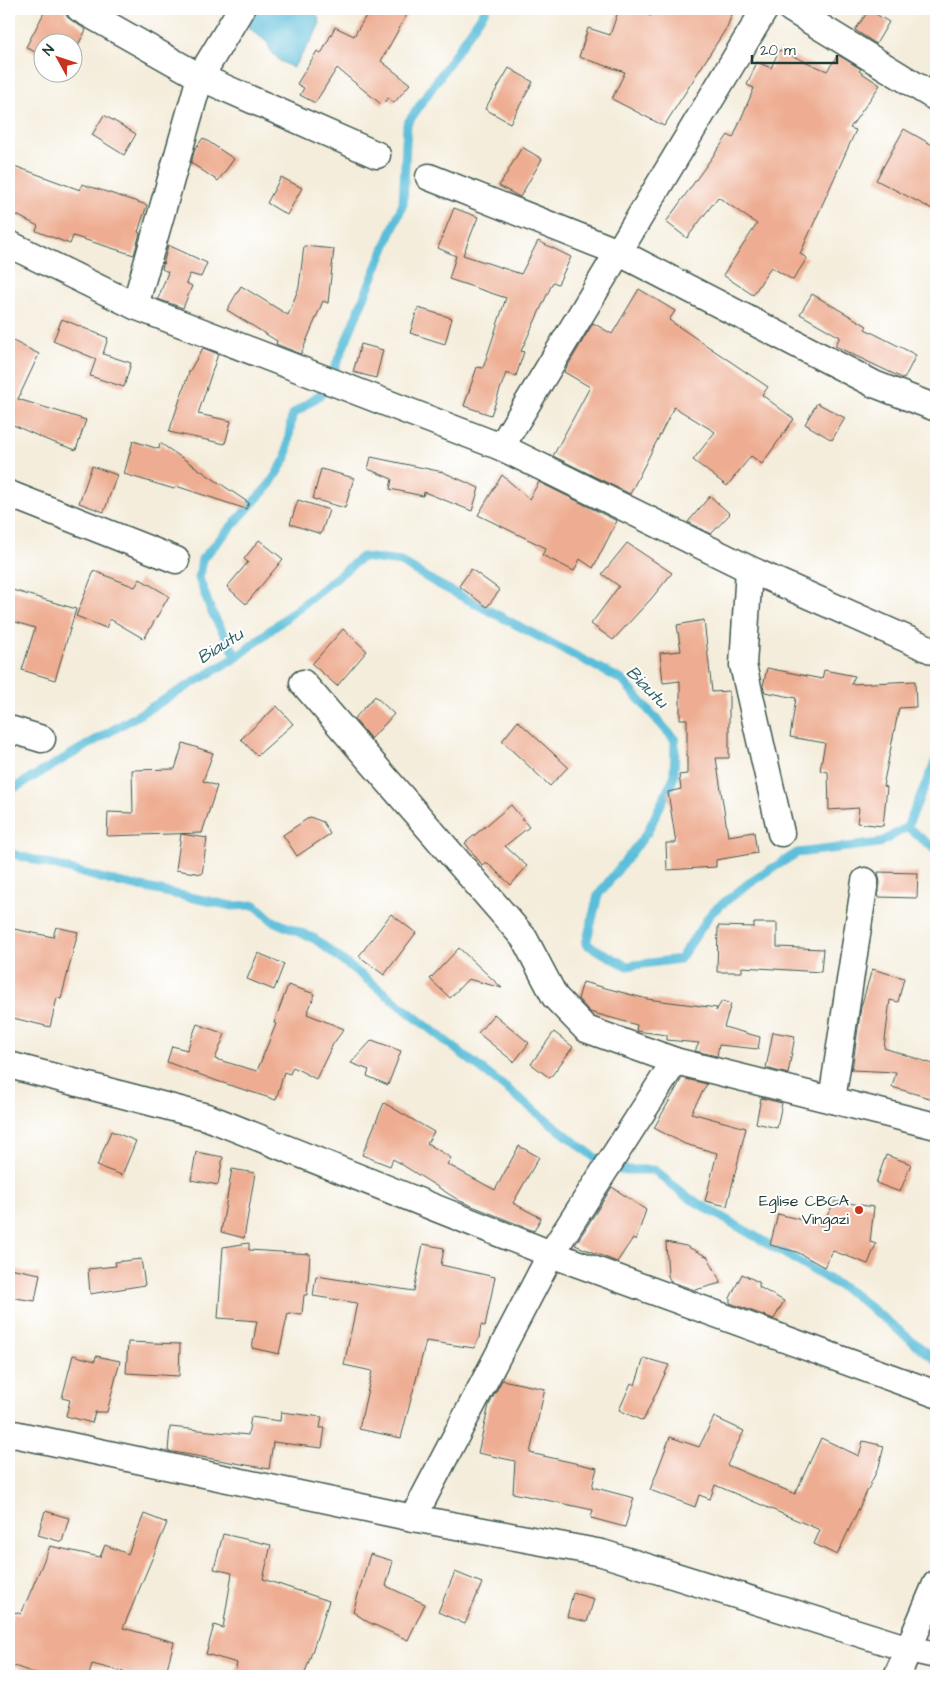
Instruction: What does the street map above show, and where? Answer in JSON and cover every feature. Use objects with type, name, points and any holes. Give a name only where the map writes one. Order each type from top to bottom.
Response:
[{"type":"street","points":[[80,9],[200,77],[377,155]]},
{"type":"street","points":[[135,306],[200,77],[241,9]]},
{"type":"street","points":[[501,447],[765,9]]},
{"type":"street","points":[[791,9],[936,98]]},
{"type":"street","points":[[429,177],[618,252],[874,384],[936,408]]},
{"type":"street","points":[[9,244],[135,306],[330,383],[501,447],[748,569],[935,651]]},
{"type":"street","points":[[9,494],[176,560]]},
{"type":"street","points":[[748,569],[743,665],[781,833]]},
{"type":"street","points":[[303,683],[524,938],[555,997],[586,1030],[676,1061],[936,1126]]},
{"type":"street","points":[[9,729],[42,739]]},
{"type":"street","points":[[832,1100],[866,881]]},
{"type":"street","points":[[413,1518],[551,1254],[676,1061]]},
{"type":"street","points":[[9,1065],[207,1117],[551,1254],[936,1394]]},
{"type":"street","points":[[9,1433],[413,1518],[602,1553],[909,1649],[936,1655]]},
{"type":"street","points":[[896,1676],[936,1584]]},
{"type":"water","points":[[255,9],[310,9],[317,14],[320,23],[313,38],[293,68],[280,61],[270,50],[268,43],[248,27]]},
{"type":"building","points":[[46,9],[65,9],[67,17],[86,30],[82,37],[82,32],[34,32]]},
{"type":"building","points":[[370,9],[410,9],[381,61],[410,84],[394,103],[388,98],[382,105],[337,68],[315,103],[300,95],[304,88],[297,84],[317,51],[321,54],[335,27],[354,36]]},
{"type":"building","points":[[619,9],[629,9],[651,16],[654,9],[734,9],[727,27],[664,126],[612,99],[625,72],[579,57],[588,28],[610,35]]},
{"type":"building","points":[[869,10],[889,22],[876,44],[855,30]]},
{"type":"building","points":[[32,36],[32,50],[26,47]]},
{"type":"building","points":[[779,50],[827,71],[838,55],[861,69],[859,71],[880,85],[850,128],[856,130],[800,254],[807,258],[793,280],[771,267],[753,295],[723,275],[757,224],[718,197],[687,238],[666,222],[728,135],[733,138],[754,88],[747,85],[757,62],[771,68]]},
{"type":"building","points":[[509,68],[533,82],[510,123],[485,109]]},
{"type":"building","points":[[104,115],[136,134],[124,155],[92,135]]},
{"type":"building","points":[[904,129],[936,147],[936,211],[876,180]]},
{"type":"building","points":[[203,138],[234,159],[218,181],[191,163],[195,149]]},
{"type":"building","points":[[522,147],[542,159],[520,197],[499,186]]},
{"type":"building","points":[[9,164],[80,190],[82,184],[147,205],[138,232],[140,233],[134,255],[73,236],[70,244],[36,231],[38,226],[9,211]]},
{"type":"building","points":[[281,177],[302,188],[287,215],[267,203]]},
{"type":"building","points":[[454,208],[478,217],[463,255],[521,274],[538,241],[571,257],[558,284],[553,282],[521,351],[524,352],[516,376],[506,373],[491,415],[464,406],[477,367],[483,368],[506,298],[449,279],[456,256],[438,248]]},
{"type":"building","points":[[168,245],[207,263],[201,277],[190,274],[186,283],[192,286],[183,308],[158,299],[168,272],[162,269]]},
{"type":"building","points":[[304,246],[334,249],[328,303],[323,301],[301,354],[276,344],[277,341],[227,310],[241,286],[288,315],[299,287]]},
{"type":"building","points":[[639,289],[675,311],[669,320],[768,387],[762,395],[794,419],[762,464],[751,456],[727,486],[693,460],[715,432],[674,407],[630,494],[553,456],[590,387],[564,372],[593,323],[612,334]]},
{"type":"building","points":[[812,294],[867,326],[865,329],[916,355],[904,379],[835,346],[840,337],[800,314]]},
{"type":"building","points":[[418,308],[452,318],[445,344],[410,333]]},
{"type":"building","points":[[62,319],[108,338],[103,354],[131,363],[124,387],[90,376],[96,359],[53,341]]},
{"type":"building","points":[[9,339],[39,354],[18,399],[86,420],[76,450],[47,440],[9,423]]},
{"type":"building","points":[[361,344],[383,350],[376,378],[353,372]]},
{"type":"building","points":[[203,348],[218,354],[198,414],[231,421],[225,444],[169,432],[189,372]]},
{"type":"building","points":[[817,403],[845,418],[832,440],[805,424]]},
{"type":"building","points":[[133,441],[159,449],[160,443],[249,503],[246,509],[176,486],[174,489],[124,474]]},
{"type":"building","points":[[371,457],[443,472],[479,488],[472,511],[424,492],[423,496],[390,489],[392,479],[368,469]]},
{"type":"building","points":[[92,466],[117,475],[104,512],[79,503]]},
{"type":"building","points":[[321,469],[354,478],[345,508],[313,499]]},
{"type":"building","points":[[502,475],[529,499],[539,482],[617,521],[593,568],[580,559],[574,571],[542,555],[546,548],[478,515]]},
{"type":"building","points":[[710,496],[730,514],[711,534],[688,522]]},
{"type":"building","points":[[298,500],[329,510],[321,534],[290,524]]},
{"type":"building","points":[[259,540],[283,559],[246,604],[227,587],[248,562],[244,559]]},
{"type":"building","points":[[627,543],[672,573],[613,640],[591,624],[619,586],[602,574]]},
{"type":"building","points":[[471,569],[500,590],[487,607],[459,586]]},
{"type":"building","points":[[94,571],[135,587],[140,579],[169,596],[144,639],[110,619],[106,628],[76,616]]},
{"type":"building","points":[[9,589],[76,609],[55,680],[22,670],[35,628],[9,620]]},
{"type":"building","points":[[704,620],[712,692],[729,691],[729,758],[716,758],[728,836],[754,832],[757,853],[716,860],[716,867],[667,870],[666,843],[676,843],[668,792],[681,789],[679,775],[687,774],[687,719],[680,719],[680,681],[663,683],[660,653],[681,651],[677,625]]},
{"type":"building","points":[[343,629],[367,651],[337,686],[312,664]]},
{"type":"building","points":[[767,668],[822,679],[824,670],[855,676],[851,684],[915,681],[916,707],[899,708],[883,786],[887,787],[883,826],[857,823],[859,808],[829,810],[828,772],[820,770],[825,743],[790,737],[796,698],[765,692],[763,686]]},
{"type":"building","points":[[375,696],[394,714],[371,739],[354,719]]},
{"type":"building","points":[[277,706],[293,724],[257,756],[241,739]]},
{"type":"building","points":[[518,721],[568,767],[550,786],[502,741]]},
{"type":"building","points":[[183,743],[213,753],[203,781],[217,786],[202,833],[107,836],[108,812],[133,813],[132,770],[175,769]]},
{"type":"building","points":[[511,805],[529,827],[505,846],[527,866],[511,885],[486,862],[482,865],[465,843]]},
{"type":"building","points":[[310,817],[323,822],[330,834],[297,856],[283,835]]},
{"type":"building","points":[[181,834],[207,838],[202,874],[176,870]]},
{"type":"building","points":[[878,872],[918,873],[917,898],[878,897],[880,883]]},
{"type":"building","points":[[391,914],[416,933],[384,975],[359,956]]},
{"type":"building","points":[[754,923],[777,923],[777,947],[823,949],[821,972],[742,967],[742,972],[717,972],[718,926],[754,927]]},
{"type":"building","points":[[56,927],[78,932],[61,999],[57,998],[50,1027],[9,1017],[9,928],[53,937]]},
{"type":"building","points":[[459,948],[502,988],[468,979],[450,998],[430,979]]},
{"type":"building","points":[[258,953],[284,964],[274,990],[247,979]]},
{"type":"building","points":[[872,969],[904,978],[898,1002],[890,1000],[884,1048],[936,1065],[936,1100],[892,1087],[896,1072],[852,1070],[861,1007]]},
{"type":"building","points":[[583,982],[647,999],[717,1008],[716,1011],[722,1001],[731,1004],[724,1027],[760,1037],[758,1049],[719,1045],[717,1056],[695,1051],[699,1043],[667,1040],[667,1035],[636,1031],[637,1025],[590,1012],[578,999]]},
{"type":"building","points":[[288,985],[315,994],[307,1014],[344,1029],[333,1044],[316,1079],[293,1067],[290,1074],[284,1072],[276,1100],[167,1062],[172,1046],[187,1050],[197,1024],[225,1034],[215,1059],[257,1071],[276,1024],[274,1023]]},
{"type":"building","points":[[494,1014],[529,1043],[514,1062],[478,1033]]},
{"type":"building","points":[[554,1032],[573,1047],[550,1078],[531,1064]]},
{"type":"building","points":[[773,1032],[795,1036],[788,1074],[766,1068]]},
{"type":"building","points":[[372,1040],[401,1051],[388,1085],[367,1076],[369,1070],[351,1063]]},
{"type":"building","points":[[682,1078],[707,1084],[691,1113],[746,1128],[727,1206],[705,1201],[717,1153],[685,1144],[654,1128]]},
{"type":"building","points":[[761,1098],[782,1103],[777,1128],[756,1123]]},
{"type":"building","points":[[384,1103],[434,1132],[427,1143],[451,1158],[447,1164],[495,1190],[519,1146],[539,1157],[513,1203],[541,1218],[534,1231],[460,1201],[393,1159],[390,1166],[362,1155]]},
{"type":"building","points":[[111,1131],[136,1141],[122,1175],[97,1166]]},
{"type":"building","points":[[196,1152],[223,1157],[218,1185],[191,1180]]},
{"type":"building","points":[[886,1155],[911,1164],[900,1192],[876,1183]]},
{"type":"building","points":[[232,1169],[255,1173],[244,1238],[221,1232]]},
{"type":"building","points":[[612,1187],[646,1210],[636,1240],[633,1238],[617,1262],[575,1245]]},
{"type":"building","points":[[835,1201],[874,1207],[870,1242],[876,1244],[868,1264],[833,1251],[824,1267],[797,1252],[770,1245],[778,1214],[822,1225]]},
{"type":"building","points":[[666,1242],[686,1246],[708,1257],[721,1283],[695,1290],[671,1282],[668,1276]]},
{"type":"building","points":[[249,1243],[249,1250],[310,1254],[307,1295],[304,1295],[302,1314],[288,1313],[279,1354],[252,1348],[257,1321],[218,1318],[223,1247]]},
{"type":"building","points":[[423,1244],[444,1248],[441,1265],[495,1277],[485,1326],[481,1325],[479,1338],[474,1348],[426,1341],[401,1438],[359,1429],[372,1371],[344,1365],[357,1303],[313,1296],[316,1276],[414,1291]]},
{"type":"building","points":[[141,1259],[145,1285],[90,1294],[88,1269],[116,1266],[115,1262]]},
{"type":"building","points":[[9,1268],[40,1274],[35,1301],[9,1297]]},
{"type":"building","points":[[742,1274],[759,1282],[759,1287],[784,1301],[774,1319],[730,1303],[730,1298]]},
{"type":"building","points":[[128,1342],[180,1344],[179,1376],[126,1373]]},
{"type":"building","points":[[73,1355],[95,1361],[96,1356],[120,1361],[107,1412],[95,1412],[92,1423],[66,1416],[70,1400],[62,1398]]},
{"type":"building","points":[[644,1358],[669,1365],[643,1421],[619,1410],[631,1383],[635,1385]]},
{"type":"building","points":[[502,1380],[545,1389],[530,1453],[597,1468],[592,1487],[634,1498],[625,1527],[591,1518],[593,1510],[513,1493],[515,1461],[478,1453],[489,1405]]},
{"type":"building","points":[[281,1412],[322,1417],[320,1428],[325,1428],[322,1448],[273,1442],[269,1469],[168,1451],[170,1427],[248,1435],[251,1417],[280,1421]]},
{"type":"building","points":[[714,1417],[744,1431],[727,1465],[795,1494],[821,1438],[859,1456],[863,1441],[884,1446],[879,1466],[837,1555],[814,1544],[820,1530],[715,1485],[710,1499],[699,1495],[695,1507],[650,1490],[670,1437],[699,1447]]},
{"type":"building","points":[[45,1511],[69,1518],[62,1542],[38,1535]]},
{"type":"building","points":[[144,1514],[167,1523],[123,1628],[174,1642],[165,1676],[139,1676],[92,1664],[89,1676],[42,1676],[9,1664],[9,1626],[14,1612],[21,1614],[50,1546],[100,1557],[105,1545],[128,1554]]},
{"type":"building","points":[[223,1534],[271,1545],[263,1579],[329,1601],[304,1676],[234,1676],[237,1663],[206,1654],[214,1625],[223,1628],[232,1573],[214,1569]]},
{"type":"building","points":[[370,1554],[393,1561],[386,1586],[425,1604],[408,1640],[368,1622],[353,1612]]},
{"type":"building","points":[[455,1572],[482,1583],[465,1624],[438,1612]]},
{"type":"building","points":[[573,1593],[594,1599],[587,1622],[567,1617]]},
{"type":"waterway","points":[[237,657],[211,611],[199,578],[202,559],[270,484],[286,458],[292,415],[325,391],[403,204],[407,124],[486,9]]},
{"type":"waterway","name":"Biautu","points":[[9,791],[237,657],[362,557],[401,562],[436,583],[622,680],[675,740],[674,777],[647,833],[598,895],[586,944],[627,966],[680,959],[712,912],[749,883],[797,853],[880,843],[907,827],[936,760]]},
{"type":"waterway","points":[[907,827],[936,850]]},
{"type":"waterway","points":[[9,853],[108,880],[232,906],[255,905],[273,921],[315,939],[598,1160]]},
{"type":"waterway","points":[[617,1170],[654,1170],[684,1195],[852,1293],[936,1360]]},
{"type":"place","name":"Eglise CBCA Vingazi","points":[[859,1210]]}]
